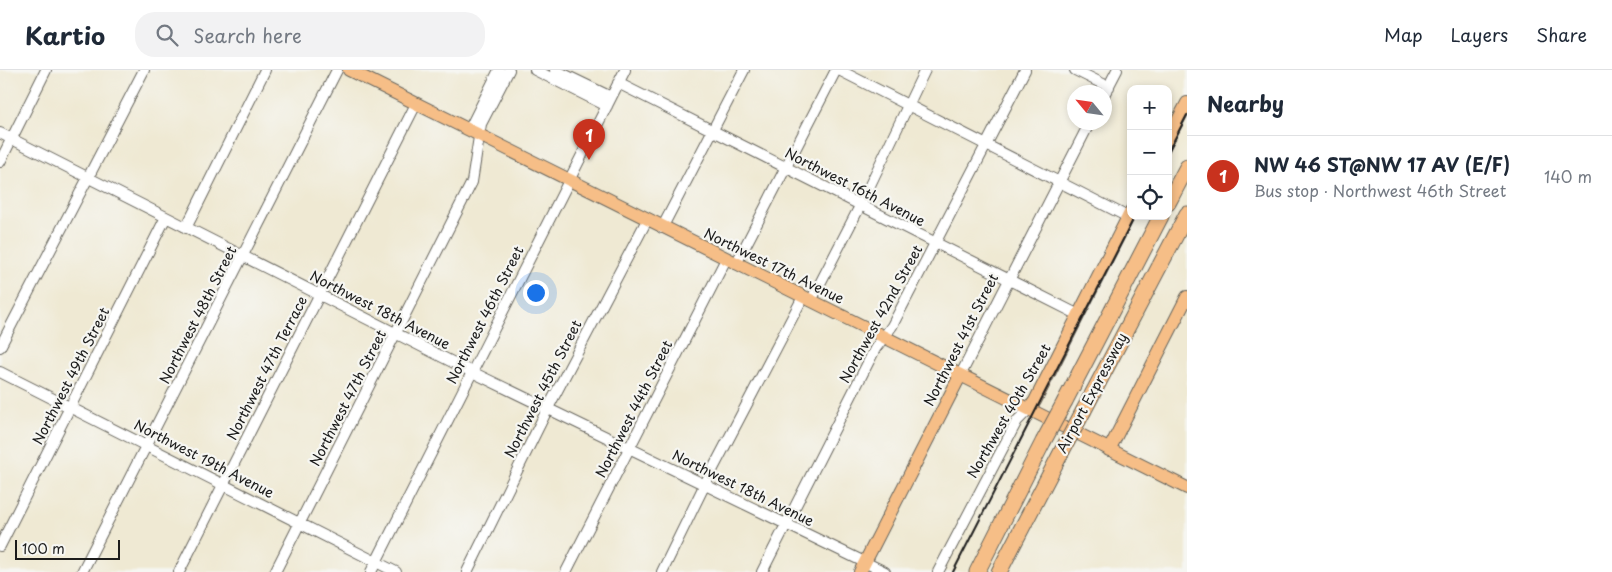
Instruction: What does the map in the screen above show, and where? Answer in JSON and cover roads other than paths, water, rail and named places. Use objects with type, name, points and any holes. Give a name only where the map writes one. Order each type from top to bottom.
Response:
[{"type":"highway","points":[[1172,195],[1187,167]]},
{"type":"highway","name":"Airport Expressway","points":[[999,572],[1187,214]]},
{"type":"highway","name":"Airport Expressway","points":[[977,572],[1159,220]]},
{"type":"main road","name":"Northwest 17th Avenue","points":[[349,70],[662,228],[1187,488]]},
{"type":"main road","points":[[1172,131],[1187,103]]},
{"type":"main road","name":"Northwest 40th Street","points":[[1029,409],[1035,401],[1127,218]]},
{"type":"main road","points":[[1109,450],[1187,297]]},
{"type":"main road","name":"Northwest 41st Street","points":[[862,567],[960,376]]},
{"type":"street","points":[[0,162],[46,70]]},
{"type":"street","points":[[0,347],[144,70]]},
{"type":"street","points":[[186,228],[265,70]]},
{"type":"street","name":"Northwest 48th Street","points":[[82,572],[337,70]]},
{"type":"street","name":"Northwest 47th Street","points":[[275,572],[472,182],[474,133],[481,124],[499,70]]},
{"type":"street","name":"Northwest 47th Street","points":[[492,92],[509,70]]},
{"type":"street","points":[[535,70],[558,75],[609,101]]},
{"type":"street","name":"Northwest 46th Street","points":[[371,572],[625,70]]},
{"type":"street","points":[[662,228],[744,70]]},
{"type":"street","points":[[838,70],[1058,181],[1127,213]]},
{"type":"street","name":"Northwest 44th Street","points":[[566,572],[630,448],[731,262],[787,168],[838,70]]},
{"type":"street","points":[[662,572],[705,484],[860,206],[925,70]]},
{"type":"street","name":"Northwest 42nd Street","points":[[762,572],[875,349],[892,326],[1025,70]]},
{"type":"street","points":[[1075,70],[1098,85]]},
{"type":"street","points":[[1110,85],[1117,70]]},
{"type":"street","name":"Northwest 16th Avenue","points":[[618,83],[1079,315]]},
{"type":"street","name":"Northwest 47th Terrace","points":[[223,484],[416,104]]},
{"type":"street","name":"Northwest 41st Street","points":[[960,376],[1086,130]]},
{"type":"street","name":"Northwest 18th Avenue","points":[[0,133],[472,372],[786,524],[862,567],[885,572]]},
{"type":"street","name":"Northwest 49th Street","points":[[0,546],[166,217]]},
{"type":"street","name":"Northwest 45th Street","points":[[467,572],[548,408],[647,220]]},
{"type":"street","name":"Northwest 19th Avenue","points":[[0,372],[396,572]]},
{"type":"street","name":"Northwest 40th Street","points":[[938,572],[1017,421],[1029,409]]},
{"type":"street","points":[[179,572],[223,484]]},
{"type":"railway","points":[[1172,144],[1187,115]]},
{"type":"railway","points":[[953,572],[1133,220]]},
{"type":"place","name":"NW 46 ST@NW 17 AV (E/F)","points":[[589,160]]}]
